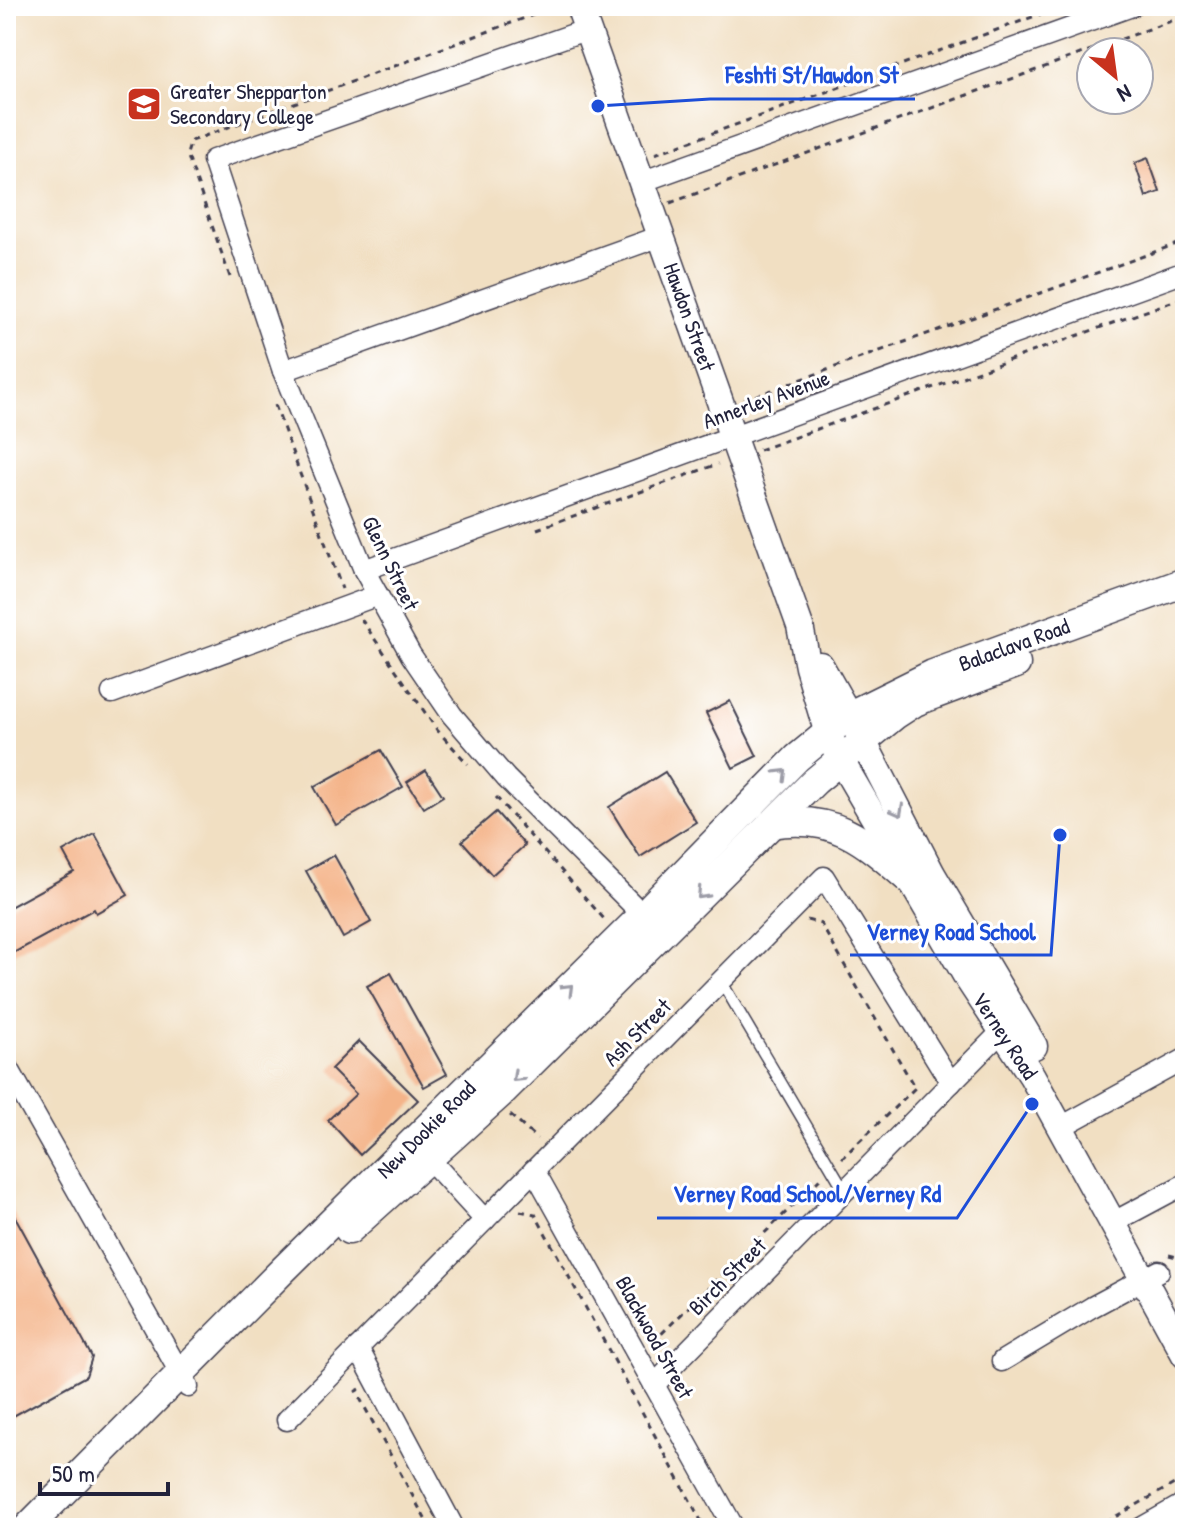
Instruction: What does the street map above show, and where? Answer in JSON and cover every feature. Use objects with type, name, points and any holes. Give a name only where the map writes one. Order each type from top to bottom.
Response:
[{"type":"main road","name":"Balaclava Road","points":[[838,725],[933,674],[1185,582]]},
{"type":"main road","name":"Balaclava Road","points":[[841,761],[915,702],[1185,601]]},
{"type":"main road","name":"New Dookie Road","points":[[27,1528],[421,1151],[643,915],[797,758],[838,725]]},
{"type":"main road","name":"New Dookie Road","points":[[421,1151],[600,997],[771,824],[815,781],[841,761]]},
{"type":"main road","points":[[771,824],[804,820],[833,825],[874,850],[912,882]]},
{"type":"main road","name":"New Dookie Road","points":[[50,1528],[184,1380]]},
{"type":"street","points":[[641,182],[1132,6]]},
{"type":"street","name":"Hawdon Street","points":[[583,17],[838,725],[841,761]]},
{"type":"street","name":"Glenn Street","points":[[583,17],[213,160],[283,371],[364,570],[411,655],[452,715],[506,778],[643,915]]},
{"type":"street","points":[[283,371],[661,236]]},
{"type":"street","name":"Annerley Avenue","points":[[364,570],[736,447],[1185,272]]},
{"type":"street","points":[[112,693],[378,595]]},
{"type":"street","name":"Hawdon Street","points":[[838,725],[863,741]]},
{"type":"street","name":"Verney Road","points":[[863,741],[932,874],[1047,1068],[1067,1123]]},
{"type":"street","name":"Verney Road","points":[[841,761],[968,979],[1067,1123],[1151,1275],[1185,1355]]},
{"type":"street","name":"Ash Street","points":[[287,1420],[824,877],[951,1083]]},
{"type":"street","name":"Birch Street","points":[[654,1385],[1003,1030]]},
{"type":"street","points":[[1067,1123],[1185,1059]]},
{"type":"street","points":[[6,1064],[184,1380]]},
{"type":"street","points":[[421,1151],[485,1220]]},
{"type":"street","name":"Blackwood Street","points":[[534,1170],[734,1528]]},
{"type":"street","points":[[1120,1219],[1185,1184]]},
{"type":"street","points":[[1002,1361],[1151,1275]]},
{"type":"street","name":"Verney Road","points":[[1151,1275],[1185,1318]]},
{"type":"street","points":[[358,1348],[454,1528]]},
{"type":"street","points":[[1141,1528],[1185,1503]]},
{"type":"lane","points":[[721,981],[845,1191]]},
{"type":"path","points":[[655,154],[1063,6]]},
{"type":"path","points":[[234,286],[187,154],[191,141],[552,8]]},
{"type":"path","points":[[670,203],[1185,16]]},
{"type":"path","points":[[744,400],[1185,241]]},
{"type":"path","points":[[526,533],[736,447],[1185,297]]},
{"type":"path","points":[[275,404],[336,580],[437,730],[467,764]]},
{"type":"path","points":[[488,787],[609,924]]},
{"type":"path","points":[[647,1348],[915,1088],[821,924],[797,918]]},
{"type":"path","points":[[508,1113],[551,1153]]},
{"type":"path","points":[[511,1209],[535,1214],[705,1528]]},
{"type":"path","points":[[1095,1528],[1185,1478]]},
{"type":"building","points":[[1148,158],[1160,192],[1146,197],[1135,163]]},
{"type":"building","points":[[730,701],[757,756],[733,768],[706,713]]},
{"type":"building","points":[[381,750],[403,787],[336,825],[314,787]]},
{"type":"building","points":[[426,770],[443,796],[424,808],[407,782]]},
{"type":"building","points":[[665,772],[696,822],[640,857],[609,807]]},
{"type":"building","points":[[496,812],[525,845],[492,875],[462,841]]},
{"type":"building","points":[[95,834],[128,895],[96,913],[94,909],[6,957],[6,909],[74,872],[63,852]]},
{"type":"building","points":[[334,855],[371,922],[343,938],[306,871]]},
{"type":"building","points":[[391,973],[447,1074],[424,1087],[367,986]]},
{"type":"building","points":[[359,1041],[418,1100],[360,1155],[328,1120],[356,1094],[331,1069]]},
{"type":"building","points":[[6,1200],[92,1357],[86,1376],[6,1420]]},
{"type":"place","name":"Greater Shepparton Secondary College","points":[[144,104]]},
{"type":"place","name":"Feshti St/Hawdon St","points":[[598,106]]},
{"type":"place","name":"Verney Road School","points":[[1060,835]]},
{"type":"place","name":"Verney Road School/Verney Rd","points":[[1032,1104]]}]
